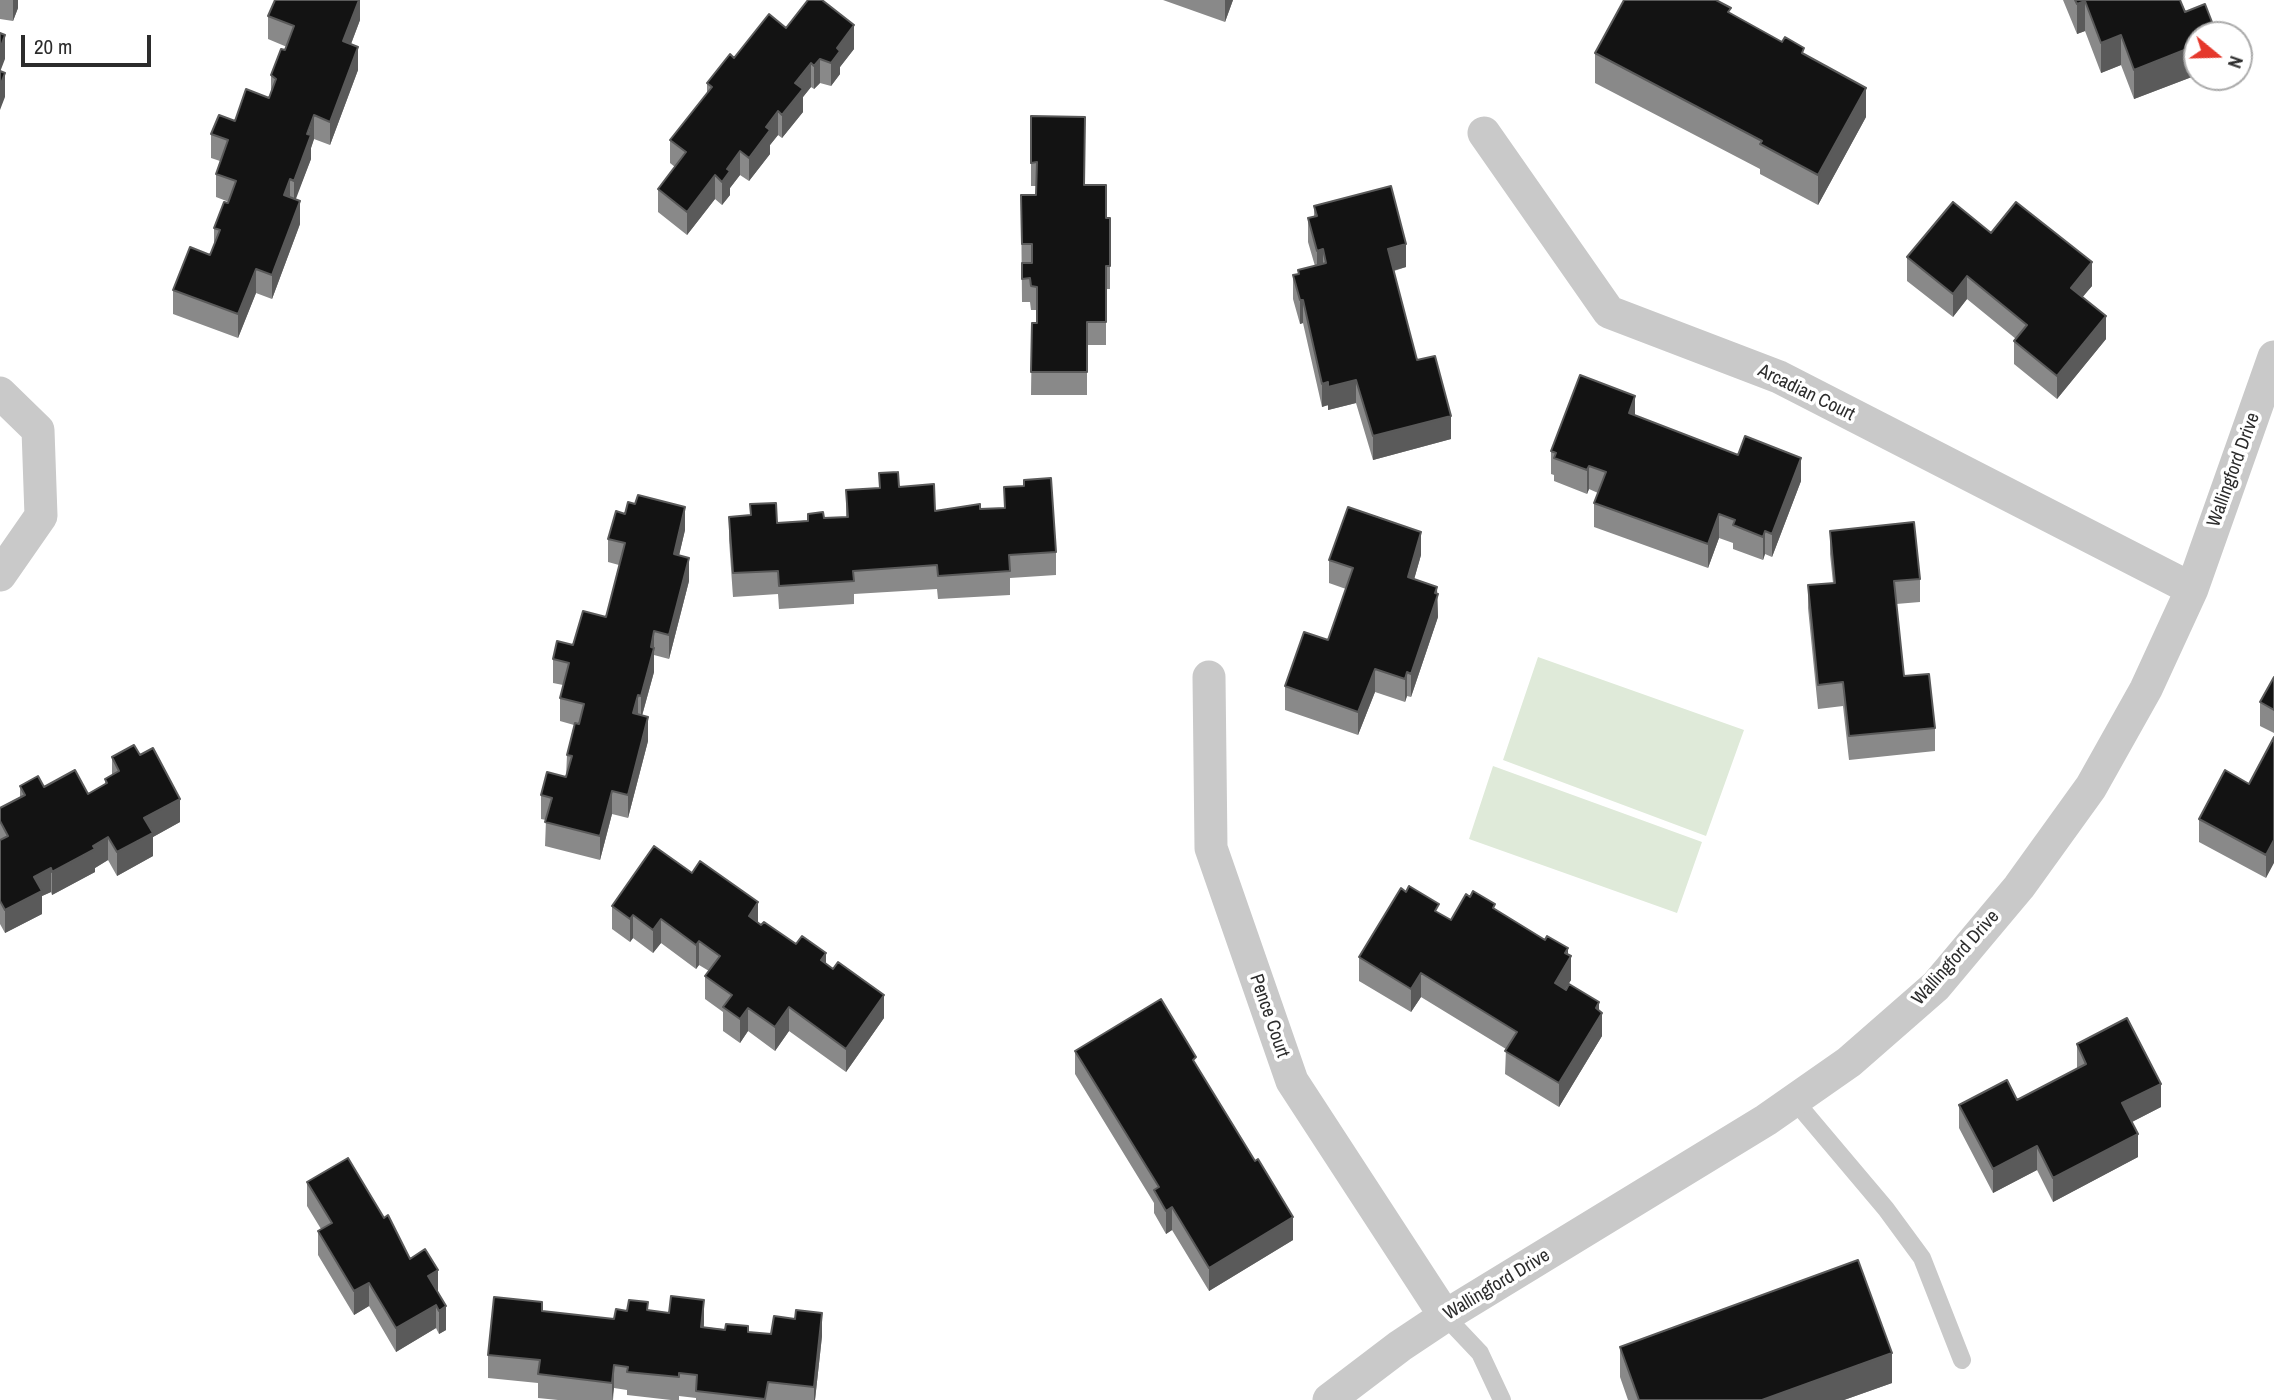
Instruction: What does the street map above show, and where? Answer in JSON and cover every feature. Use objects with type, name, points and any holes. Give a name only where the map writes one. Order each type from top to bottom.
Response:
[{"type":"street","name":"Arcadian Court","points":[[1484,132],[1609,312],[1779,377],[2192,589]]},
{"type":"street","name":"Wallingford Drive","points":[[1329,1400],[1400,1346],[1446,1316],[1794,1100],[1849,1062],[1936,986],[2019,887],[2091,787],[2146,689],[2192,589],[2274,357]]},
{"type":"street","points":[[0,393],[38,430],[41,516],[0,575]]},
{"type":"street","name":"Pence Court","points":[[1209,677],[1211,848],[1292,1081],[1446,1316]]},
{"type":"lane","points":[[1794,1100],[1886,1209],[1922,1258],[1962,1360]]},
{"type":"lane","points":[[1446,1316],[1480,1353],[1502,1400]]},
{"type":"green space","points":[[1538,657],[1744,730],[1706,836],[1503,760]]},
{"type":"green space","points":[[1493,766],[1702,842],[1677,913],[1469,839]]},
{"type":"building","points":[[275,0],[359,0],[343,41],[358,47],[330,122],[314,115],[307,134],[311,135],[294,181],[290,179],[284,195],[300,201],[272,275],[256,269],[238,314],[173,290],[190,247],[210,255],[220,230],[214,228],[236,181],[216,174],[228,140],[211,134],[219,115],[235,121],[246,89],[269,98],[276,79],[271,75],[294,26],[268,16]]},
{"type":"building","points":[[808,0],[822,0],[854,25],[837,48],[840,51],[831,63],[820,59],[814,66],[811,63],[795,83],[803,89],[782,115],[778,111],[766,127],[770,130],[749,158],[740,151],[727,169],[730,171],[722,182],[715,175],[687,212],[658,189],[686,152],[670,140],[712,87],[707,83],[730,54],[734,58],[769,14],[786,28]]},
{"type":"building","points":[[1624,0],[1716,0],[1731,8],[1728,12],[1782,42],[1785,37],[1804,48],[1802,53],[1866,88],[1818,175],[1760,144],[1762,141],[1595,53]]},
{"type":"building","points":[[2075,0],[2180,0],[2185,12],[2205,4],[2212,21],[2183,21],[2183,51],[2134,70],[2121,35],[2101,43],[2085,1],[2077,4]]},
{"type":"building","points":[[0,33],[5,35],[0,49]]},
{"type":"building","points":[[0,71],[5,73],[0,86]]},
{"type":"building","points":[[1031,116],[1085,117],[1084,185],[1106,185],[1106,218],[1110,218],[1110,266],[1106,266],[1106,322],[1087,322],[1087,372],[1031,372],[1032,323],[1037,323],[1037,287],[1031,286],[1030,278],[1022,279],[1022,263],[1032,263],[1032,244],[1022,244],[1021,195],[1036,195],[1037,162],[1031,163]]},
{"type":"building","points":[[1391,186],[1406,244],[1388,249],[1407,322],[1417,360],[1435,356],[1451,416],[1373,436],[1356,380],[1328,387],[1328,382],[1322,384],[1303,300],[1300,300],[1293,275],[1299,274],[1298,270],[1326,263],[1323,249],[1317,251],[1308,218],[1317,216],[1314,206]]},
{"type":"building","points":[[1953,202],[1991,233],[2016,202],[2092,262],[2071,288],[2106,316],[2057,376],[2014,341],[2027,325],[1967,276],[1953,294],[1907,257]]},
{"type":"building","points":[[1580,375],[1635,396],[1629,413],[1738,455],[1745,436],[1801,458],[1772,534],[1765,531],[1763,537],[1733,525],[1735,520],[1719,514],[1708,544],[1594,503],[1606,472],[1589,466],[1587,470],[1554,458],[1556,453],[1551,451]]},
{"type":"building","points":[[898,472],[899,487],[934,484],[935,511],[980,504],[980,509],[1005,508],[1004,487],[1024,486],[1024,480],[1051,478],[1056,552],[1009,555],[1010,571],[938,576],[937,565],[853,571],[854,581],[779,586],[778,571],[733,573],[729,517],[751,515],[750,504],[776,503],[777,523],[808,521],[808,514],[823,512],[824,518],[848,517],[846,490],[880,488],[879,473]]},
{"type":"building","points":[[638,495],[685,507],[674,554],[689,558],[669,635],[654,631],[651,647],[654,648],[641,696],[638,695],[633,713],[648,717],[628,795],[612,791],[600,836],[545,822],[552,798],[541,795],[547,772],[566,777],[572,756],[567,755],[575,723],[579,724],[584,704],[560,698],[569,663],[553,659],[557,641],[573,645],[583,611],[606,617],[625,543],[608,539],[616,511],[625,514],[628,502],[635,504]]},
{"type":"building","points":[[1348,507],[1421,532],[1408,577],[1437,587],[1435,593],[1438,594],[1411,674],[1407,672],[1405,679],[1375,669],[1358,712],[1285,686],[1304,632],[1328,640],[1353,568],[1329,560]]},
{"type":"building","points":[[1914,522],[1920,579],[1894,581],[1904,676],[1929,674],[1935,728],[1849,736],[1843,682],[1818,685],[1808,585],[1835,583],[1830,531]]},
{"type":"building","points":[[2274,677],[2274,710],[2260,702]]},
{"type":"building","points":[[2274,737],[2274,840],[2266,855],[2199,819],[2225,770],[2249,784]]},
{"type":"building","points":[[134,745],[140,755],[153,748],[180,799],[144,818],[153,833],[117,852],[108,837],[93,846],[95,849],[52,872],[51,868],[34,877],[42,891],[5,910],[0,901],[0,840],[8,836],[0,821],[0,808],[25,795],[20,786],[38,776],[44,787],[75,770],[88,794],[107,783],[105,779],[119,771],[112,757]]},
{"type":"building","points":[[654,846],[692,873],[700,861],[758,902],[749,916],[761,925],[764,922],[796,944],[802,936],[826,953],[821,960],[833,969],[838,962],[884,995],[846,1049],[789,1007],[775,1027],[748,1008],[740,1019],[723,1007],[732,995],[705,976],[720,956],[699,941],[696,945],[661,919],[653,930],[633,915],[630,919],[612,906]]},
{"type":"building","points":[[1409,886],[1439,904],[1435,911],[1451,920],[1466,894],[1470,897],[1473,891],[1495,904],[1493,908],[1545,940],[1547,936],[1568,948],[1565,953],[1571,956],[1555,983],[1566,990],[1569,984],[1599,1002],[1596,1008],[1602,1013],[1559,1083],[1505,1051],[1517,1032],[1421,973],[1411,989],[1359,957],[1401,888],[1406,892]]},
{"type":"building","points":[[1161,999],[1196,1057],[1193,1060],[1293,1217],[1209,1268],[1172,1207],[1166,1211],[1154,1190],[1159,1187],[1075,1051]]},
{"type":"building","points":[[2127,1018],[2161,1084],[2122,1103],[2138,1134],[2053,1178],[2037,1146],[1993,1169],[1959,1105],[2007,1080],[2017,1100],[2086,1064],[2077,1044]]},
{"type":"building","points":[[348,1158],[384,1218],[388,1215],[410,1259],[425,1249],[438,1270],[428,1276],[446,1306],[439,1311],[436,1305],[396,1328],[369,1283],[354,1291],[318,1231],[332,1223],[307,1182]]},
{"type":"building","points":[[1858,1260],[1892,1353],[1762,1400],[1639,1400],[1620,1347]]},
{"type":"building","points":[[671,1296],[704,1300],[701,1327],[725,1330],[726,1324],[748,1326],[748,1332],[771,1334],[774,1316],[795,1319],[796,1310],[822,1313],[814,1387],[768,1382],[765,1399],[696,1391],[697,1375],[679,1373],[679,1377],[627,1372],[628,1367],[614,1365],[612,1383],[538,1374],[540,1360],[488,1355],[494,1297],[542,1302],[542,1311],[614,1319],[616,1309],[627,1311],[629,1300],[648,1302],[647,1310],[669,1313]]}]
